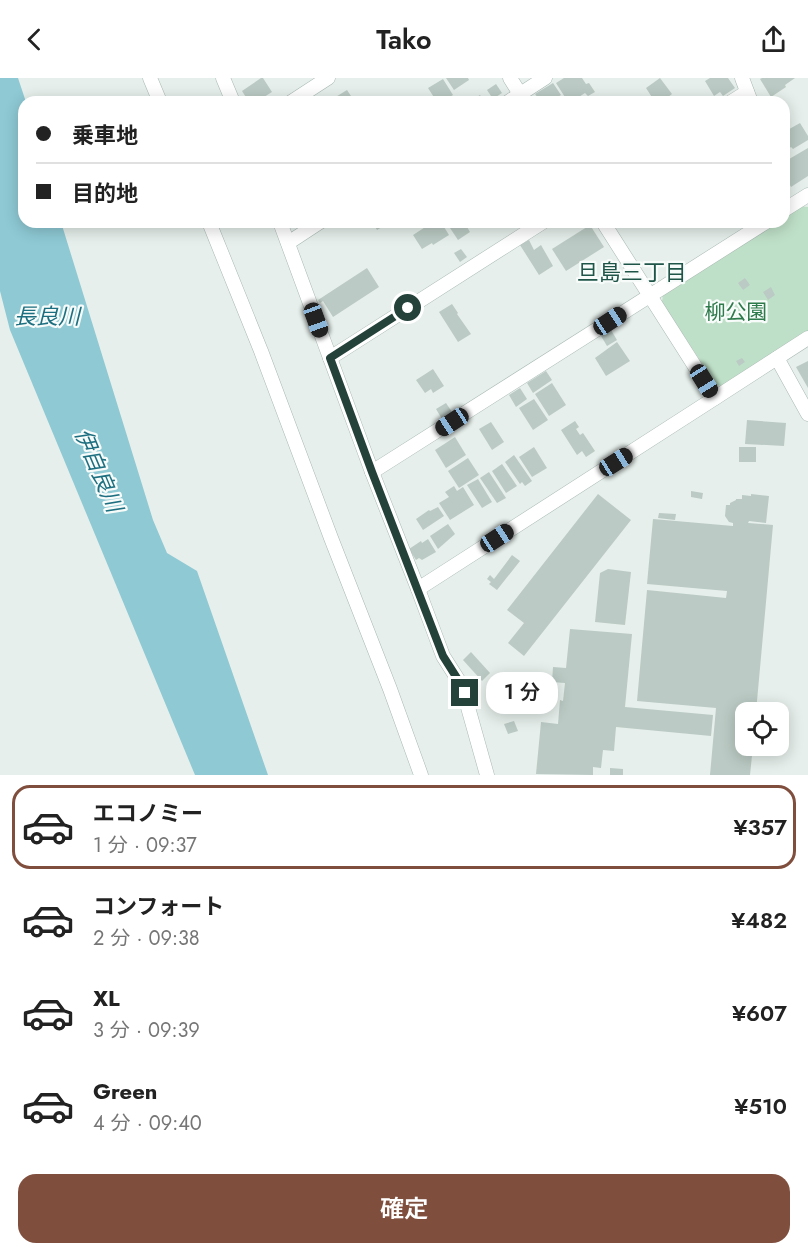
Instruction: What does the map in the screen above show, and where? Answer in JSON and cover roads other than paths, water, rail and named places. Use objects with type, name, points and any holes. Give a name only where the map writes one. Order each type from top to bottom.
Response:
[{"type":"street","points":[[150,78],[158,96]]},
{"type":"street","points":[[223,78],[230,96]]},
{"type":"street","points":[[300,96],[328,78]]},
{"type":"street","points":[[510,78],[521,96]]},
{"type":"street","points":[[524,96],[545,78]]},
{"type":"street","points":[[742,78],[749,96]]},
{"type":"street","points":[[790,206],[808,195]]},
{"type":"street","points":[[211,228],[390,689],[421,775]]},
{"type":"street","points":[[282,228],[443,656],[462,686],[487,775]]},
{"type":"street","points":[[288,243],[311,228]]},
{"type":"street","points":[[330,358],[534,228]]},
{"type":"street","points":[[607,228],[715,398]]},
{"type":"street","points":[[372,472],[756,228]]},
{"type":"street","points":[[418,589],[808,338]]},
{"type":"street","points":[[777,358],[808,414]]},
{"type":"water","name":"長良川","points":[[0,78],[18,78],[24,96],[18,96],[18,228],[63,228],[153,520],[167,553],[197,571],[268,775],[195,775],[10,330],[0,291]]},
{"type":"district","name":"旦島三丁目","points":[[632,272]]},
{"type":"park label","name":"柳公園","points":[[736,312]]},
{"type":"water label","name":"伊自良川","points":[[99,470]]}]
